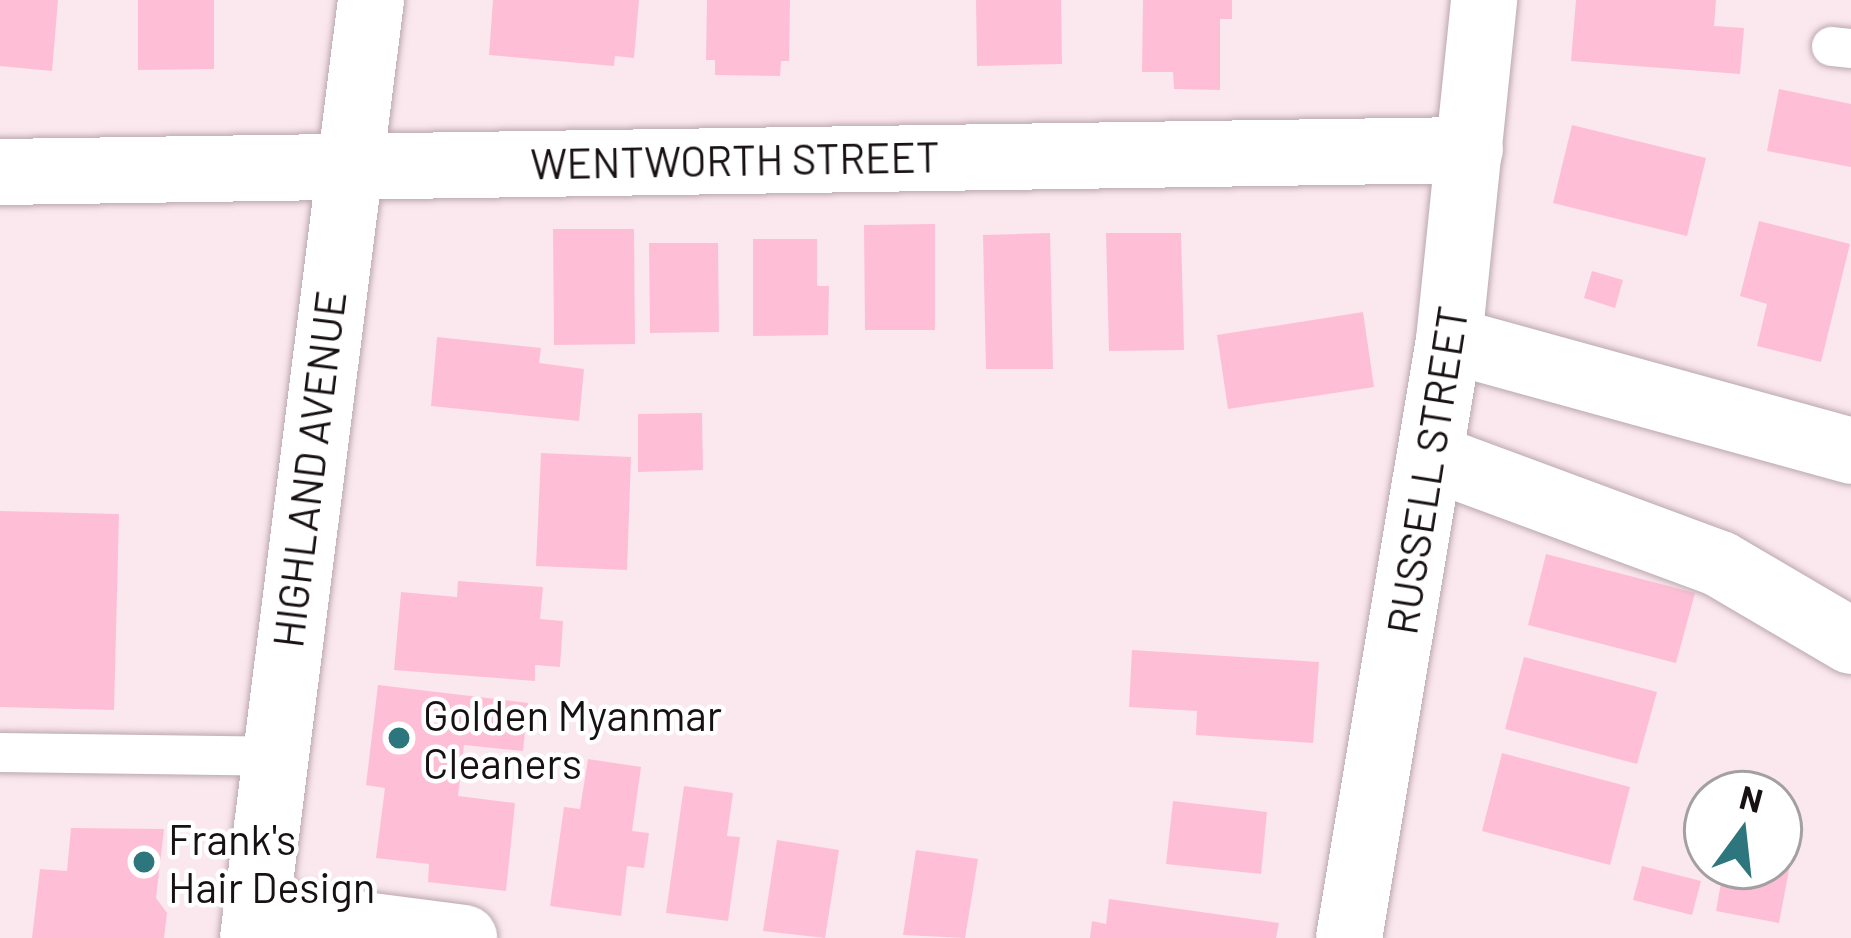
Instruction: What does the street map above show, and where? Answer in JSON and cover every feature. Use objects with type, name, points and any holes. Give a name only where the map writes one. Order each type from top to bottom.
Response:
[{"type":"street","name":"HIGHLAND AVENUE","points":[[255,925],[345,164],[371,0]]},
{"type":"street","name":"RUSSELL STREET","points":[[1348,938],[1449,340],[1484,0]]},
{"type":"street","name":"WENTWORTH STREET","points":[[0,172],[1470,150]]},
{"type":"street","points":[[1449,340],[1851,451]]},
{"type":"street","points":[[1431,457],[1720,564],[1851,641]]},
{"type":"street","points":[[255,925],[464,938]]},
{"type":"lane","points":[[0,752],[273,756]]},
{"type":"building","points":[[0,0],[58,0],[52,71],[0,66]]},
{"type":"building","points":[[138,0],[214,0],[214,69],[138,70]]},
{"type":"building","points":[[493,0],[639,0],[634,58],[615,56],[614,66],[489,55]]},
{"type":"building","points":[[707,0],[790,0],[789,61],[781,61],[780,76],[715,75],[715,60],[706,60]]},
{"type":"building","points":[[976,0],[1061,0],[1062,64],[977,66]]},
{"type":"building","points":[[1143,0],[1232,0],[1232,19],[1220,19],[1220,90],[1174,89],[1173,72],[1142,72]]},
{"type":"building","points":[[1576,0],[1716,0],[1714,26],[1744,28],[1740,74],[1571,61]]},
{"type":"building","points":[[1779,89],[1851,104],[1851,167],[1767,151]]},
{"type":"building","points":[[1572,125],[1706,158],[1687,236],[1553,203]]},
{"type":"building","points":[[1759,221],[1850,244],[1821,362],[1757,346],[1767,304],[1740,296]]},
{"type":"building","points":[[935,224],[935,330],[865,330],[864,225]]},
{"type":"building","points":[[553,229],[634,229],[635,344],[554,345]]},
{"type":"building","points":[[1050,233],[1053,369],[986,369],[983,235]]},
{"type":"building","points":[[1106,233],[1181,233],[1184,350],[1109,351]]},
{"type":"building","points":[[753,239],[817,239],[817,286],[829,286],[828,335],[753,336]]},
{"type":"building","points":[[649,243],[718,243],[719,332],[650,333]]},
{"type":"building","points":[[1592,271],[1623,280],[1615,308],[1584,298]]},
{"type":"building","points":[[1363,312],[1374,387],[1228,409],[1217,335]]},
{"type":"building","points":[[437,337],[541,348],[539,363],[584,369],[579,421],[431,406]]},
{"type":"building","points":[[702,413],[703,470],[638,472],[638,414]]},
{"type":"building","points":[[541,453],[631,457],[627,570],[536,566]]},
{"type":"building","points":[[0,511],[119,514],[114,710],[0,707]]},
{"type":"building","points":[[1546,554],[1695,593],[1676,663],[1528,625]]},
{"type":"building","points":[[458,581],[543,587],[540,619],[563,621],[560,667],[535,665],[535,681],[394,670],[401,592],[457,597]]},
{"type":"building","points":[[1132,650],[1319,662],[1313,743],[1196,735],[1197,711],[1129,707]]},
{"type":"building","points":[[1524,657],[1657,692],[1637,764],[1505,729]]},
{"type":"building","points":[[378,685],[528,703],[523,751],[464,745],[458,796],[515,803],[506,891],[428,882],[429,864],[376,858],[385,788],[366,785]]},
{"type":"building","points":[[1502,753],[1630,787],[1610,865],[1482,831]]},
{"type":"building","points":[[588,759],[641,767],[632,831],[649,833],[644,868],[627,866],[621,916],[550,906],[564,807],[580,809]]},
{"type":"building","points":[[684,786],[733,793],[727,836],[740,837],[728,921],[666,913]]},
{"type":"building","points":[[1173,801],[1267,812],[1261,874],[1166,864]]},
{"type":"building","points":[[71,828],[164,829],[156,898],[167,913],[164,938],[32,938],[40,869],[67,871]]},
{"type":"building","points":[[777,840],[839,850],[825,938],[763,931]]},
{"type":"building","points":[[916,850],[978,859],[965,938],[903,935]]},
{"type":"building","points":[[1642,866],[1683,876],[1683,890],[1699,890],[1692,915],[1633,900]]},
{"type":"building","points":[[1720,890],[1785,890],[1779,923],[1716,911]]},
{"type":"building","points":[[1109,899],[1279,923],[1276,938],[1090,938],[1092,921],[1106,924]]},
{"type":"place","name":"Golden Myanmar Cleaners","points":[[399,738]]},
{"type":"place","name":"Frank's Hair Design","points":[[144,862]]}]
